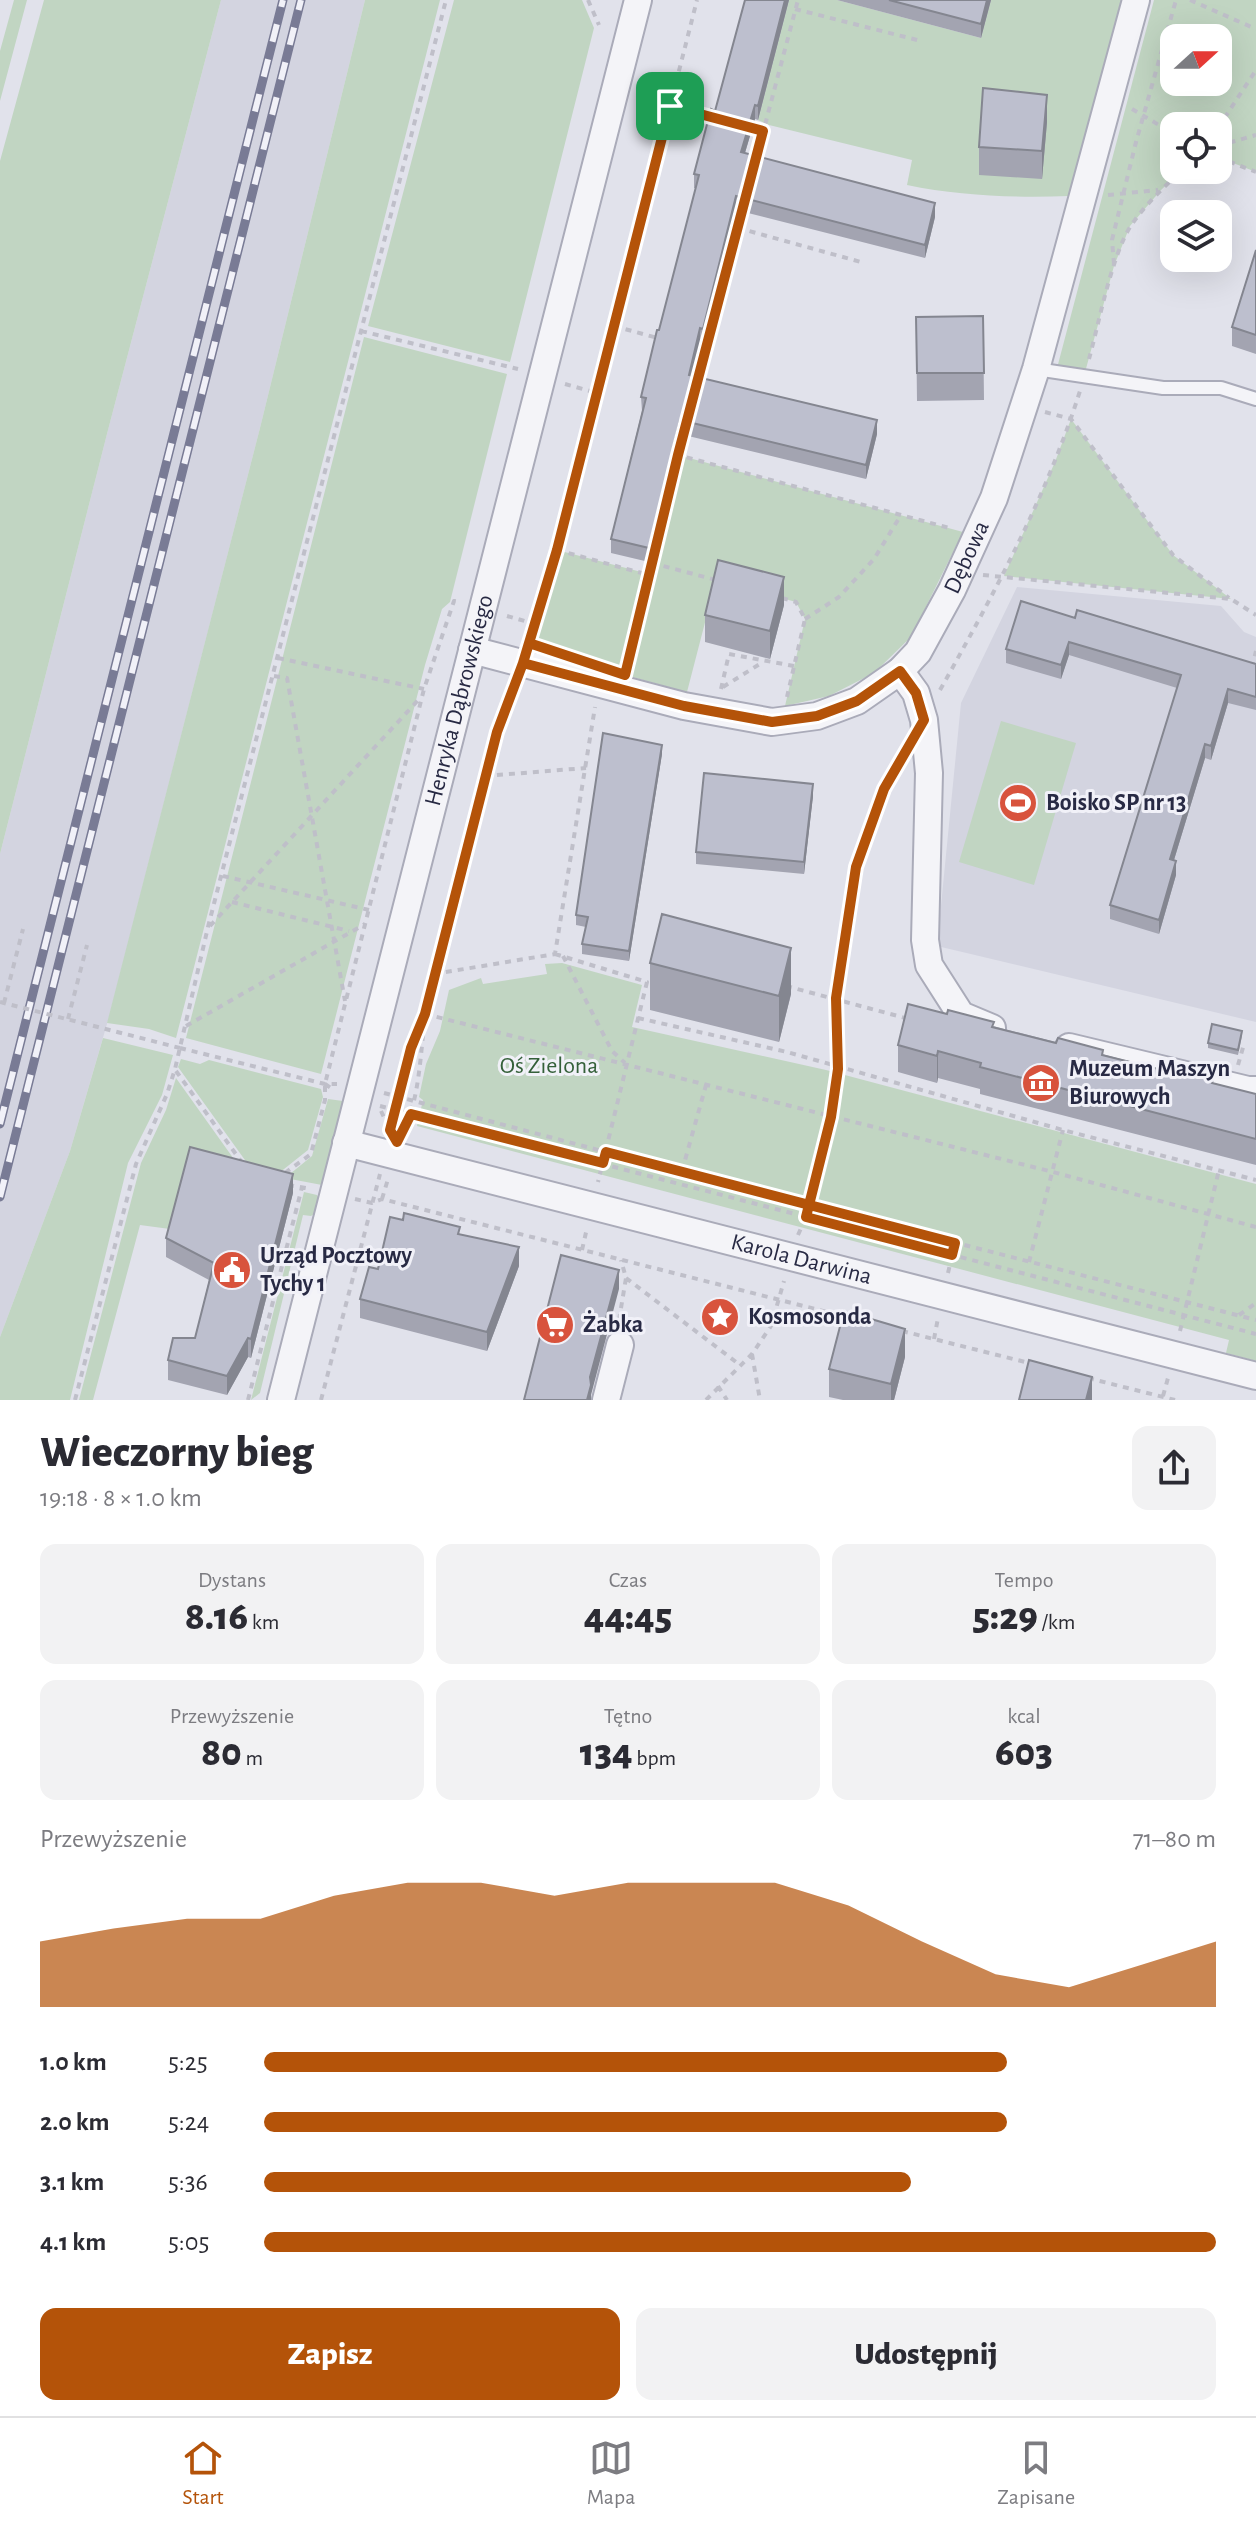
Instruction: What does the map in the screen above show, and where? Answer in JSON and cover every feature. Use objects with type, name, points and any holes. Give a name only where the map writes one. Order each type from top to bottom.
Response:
[{"type":"street","name":"Henryka Dąbrowskiego","points":[[281,1400],[638,0]]},
{"type":"street","name":"Dębowa","points":[[472,650],[684,706],[772,722],[817,716],[857,701],[900,671],[918,652],[952,590],[994,498],[1036,369],[1136,0]]},
{"type":"street","points":[[900,671],[916,693],[924,720],[929,773],[925,940],[929,965],[961,1015],[991,1028],[1022,1035]]},
{"type":"street","points":[[1052,1043],[1256,1090]]},
{"type":"street","name":"Karola Darwina","points":[[346,1143],[391,1148],[1256,1376]]},
{"type":"street","points":[[606,1400],[620,1345]]},
{"type":"lane","points":[[1036,369],[1163,388],[1221,388],[1256,399]]},
{"type":"path","points":[[75,1400],[136,1164],[175,1069],[208,927],[446,0]]},
{"type":"path","points":[[588,0],[599,25]]},
{"type":"path","points":[[321,1400],[372,1203],[391,1148],[411,1114],[434,974],[497,732],[523,663],[557,550],[697,0]]},
{"type":"path","points":[[756,159],[798,0]]},
{"type":"path","points":[[1114,266],[1112,240],[1176,0]]},
{"type":"path","points":[[1190,0],[1256,29]]},
{"type":"path","points":[[795,9],[921,41]]},
{"type":"path","points":[[1228,112],[1256,70]]},
{"type":"path","points":[[670,106],[723,120]]},
{"type":"path","points":[[1126,106],[1160,126]]},
{"type":"path","points":[[1232,142],[1256,135]]},
{"type":"path","points":[[1232,163],[1256,172]]},
{"type":"path","points":[[794,1245],[806,1217],[831,1117],[838,1069],[836,998],[856,867],[884,789],[1004,576],[1055,462],[1084,376],[1114,266],[1130,226],[1167,184]]},
{"type":"path","points":[[1102,196],[1161,190]]},
{"type":"path","points":[[696,389],[745,200]]},
{"type":"path","points":[[738,228],[861,262]]},
{"type":"path","points":[[614,326],[675,342]]},
{"type":"path","points":[[361,331],[513,367],[597,393]]},
{"type":"path","points":[[1043,412],[1071,419],[1173,555],[1256,615]]},
{"type":"path","points":[[625,675],[685,429]]},
{"type":"path","points":[[678,455],[963,532]]},
{"type":"path","points":[[805,619],[839,597],[874,559],[901,515]]},
{"type":"path","points":[[557,550],[649,575]]},
{"type":"path","points":[[652,563],[729,583]]},
{"type":"path","points":[[981,575],[1231,599]]},
{"type":"path","points":[[769,594],[796,602],[805,619],[785,706]]},
{"type":"path","points":[[286,1173],[311,1154],[325,1100],[325,1084],[424,689],[454,601]]},
{"type":"path","points":[[1250,676],[1256,651]]},
{"type":"path","points":[[718,700],[729,654],[794,666]]},
{"type":"path","points":[[278,658],[424,689]]},
{"type":"path","points":[[721,688],[765,661]]},
{"type":"path","points":[[274,676],[287,678],[345,1003]]},
{"type":"path","points":[[208,927],[422,697]]},
{"type":"path","points":[[555,954],[596,705]]},
{"type":"path","points":[[485,776],[586,768]]},
{"type":"path","points":[[222,876],[369,910]]},
{"type":"path","points":[[232,902],[352,932]]},
{"type":"path","points":[[186,1026],[365,924]]},
{"type":"path","points":[[23,929],[2,1002],[325,1084]]},
{"type":"path","points":[[68,1019],[87,945]]},
{"type":"path","points":[[434,974],[555,954],[647,982],[596,1192]]},
{"type":"path","points":[[563,956],[612,1051],[627,1065]]},
{"type":"path","points":[[780,984],[919,1021]]},
{"type":"path","points":[[425,1014],[1053,1172],[1256,1227]]},
{"type":"path","points":[[382,1199],[396,1110],[411,1048],[425,1014]]},
{"type":"path","points":[[638,1018],[787,1052],[838,1069],[1256,1180]]},
{"type":"path","points":[[175,1069],[244,1166]]},
{"type":"path","points":[[681,1172],[706,1085]]},
{"type":"path","points":[[372,1090],[1256,1320]]},
{"type":"path","points":[[385,1093],[380,1112],[391,1148]]},
{"type":"path","points":[[396,1110],[1256,1334]]},
{"type":"path","points":[[1029,1262],[1063,1130]]},
{"type":"path","points":[[1177,1343],[1219,1170]]},
{"type":"path","points":[[288,1185],[321,1191]]},
{"type":"path","points":[[248,1400],[302,1187]]},
{"type":"path","points":[[372,1203],[382,1199],[857,1319]]},
{"type":"path","points":[[582,1250],[590,1218]]},
{"type":"path","points":[[946,1284],[955,1243]]},
{"type":"path","points":[[620,1345],[618,1325],[626,1278],[621,1260]]},
{"type":"path","points":[[706,1400],[752,1354],[771,1326],[787,1269]]},
{"type":"path","points":[[626,1278],[740,1365]]},
{"type":"path","points":[[1239,1315],[1256,1303]]},
{"type":"path","points":[[934,1339],[940,1308]]},
{"type":"path","points":[[903,1331],[1041,1366]]},
{"type":"path","points":[[752,1354],[760,1400]]},
{"type":"path","points":[[1163,1397],[1171,1368]]},
{"type":"path","points":[[1087,1378],[1175,1400]]},
{"type":"path","points":[[718,1386],[727,1400]]},
{"type":"shaded area","points":[[221,0],[365,0],[260,428],[109,1017],[70,1151],[0,1337],[0,854]]},
{"type":"shaded area","points":[[1017,587],[1221,606],[1244,632],[1256,637],[1256,1022],[937,946],[961,703]]},
{"type":"green space","points":[[14,0],[27,0],[0,101],[0,51]]},
{"type":"green space","points":[[44,0],[221,0],[0,854],[0,161]]},
{"type":"green space","points":[[365,0],[440,0],[176,1038],[149,1029],[107,1023],[260,428]]},
{"type":"green space","points":[[454,0],[582,0],[594,28],[510,362],[368,326]]},
{"type":"green space","points":[[789,0],[837,0],[981,38],[991,0],[1121,0],[1069,196],[988,195],[907,185],[912,160],[758,120]]},
{"type":"green space","points":[[1154,0],[1256,0],[1256,172],[1232,163],[1232,112],[1160,112],[1160,184],[1167,184],[1130,226],[1114,266],[1084,376],[1056,372]]},
{"type":"green space","points":[[364,337],[507,374],[450,602],[442,609],[425,665],[321,1074],[186,1038]]},
{"type":"green space","points":[[1071,419],[1173,555],[1231,599],[1004,576]]},
{"type":"green space","points":[[678,455],[963,532],[911,637],[874,673],[829,696],[785,706],[805,619],[796,602],[716,580],[687,692],[529,643],[557,550],[649,574]]},
{"type":"green space","name":"Boisko SP nr 13","points":[[1001,721],[1076,743],[1034,885],[959,862]]},
{"type":"green space","name":"Oś Zielona","points":[[562,963],[642,985],[632,1027],[826,1070],[1256,1184],[1256,1361],[1226,1353],[1229,1340],[417,1126],[426,1064],[440,1031],[449,990],[481,978],[483,984],[547,974],[545,964]]},
{"type":"green space","points":[[103,1038],[173,1055],[162,1095],[128,1163],[70,1400],[0,1400],[0,1337],[70,1151]]},
{"type":"green space","points":[[181,1059],[200,1064],[209,1060],[321,1089],[323,1097],[308,1150],[274,1177],[255,1174],[178,1067]]},
{"type":"green space","points":[[176,1078],[246,1176],[170,1229],[140,1225],[93,1400],[79,1400],[141,1163],[166,1110]]},
{"type":"green space","points":[[328,1099],[343,1101],[322,1185],[285,1178],[312,1156]]},
{"type":"green space","points":[[304,1192],[317,1195],[319,1199],[314,1214],[303,1215],[260,1393],[251,1400]]},
{"type":"building","points":[[745,0],[785,0],[758,106],[755,105],[741,152],[935,203],[925,245],[736,196],[689,375],[877,420],[866,465],[680,420],[649,548],[611,539],[646,398],[641,397],[657,330],[699,175],[694,174],[711,109],[715,111]]},
{"type":"building","points":[[889,0],[987,0],[981,24]]},
{"type":"building","points":[[983,88],[1047,95],[1042,151],[979,147]]},
{"type":"building","points":[[1256,250],[1256,335],[1232,327]]},
{"type":"building","points":[[983,316],[984,373],[917,373],[916,317]]},
{"type":"building","points":[[718,560],[784,577],[770,631],[705,615]]},
{"type":"building","points":[[1021,601],[1075,618],[1077,610],[1256,664],[1256,697],[1228,689],[1211,746],[1205,744],[1170,859],[1176,861],[1159,920],[1110,905],[1181,675],[1069,642],[1061,665],[1006,649]]},
{"type":"building","points":[[603,733],[662,745],[629,951],[582,944],[588,917],[576,915]]},
{"type":"building","points":[[704,773],[813,784],[804,862],[696,852]]},
{"type":"building","points":[[662,914],[791,948],[779,996],[650,963]]},
{"type":"building","points":[[908,1004],[994,1022],[992,1027],[1056,1043],[1058,1038],[1103,1050],[1102,1055],[1166,1071],[1167,1066],[1213,1078],[1212,1083],[1256,1094],[1256,1139],[980,1067],[981,1063],[938,1051],[937,1056],[898,1045]]},
{"type":"building","points":[[1212,1024],[1242,1031],[1238,1050],[1208,1043]]},
{"type":"building","name":"Urząd Pocztowy Tychy 1","points":[[190,1147],[293,1174],[251,1339],[248,1338],[227,1376],[168,1360],[173,1338],[195,1338],[214,1263],[166,1238]]},
{"type":"building","points":[[404,1213],[460,1227],[458,1234],[519,1247],[487,1332],[360,1299],[369,1267],[378,1269],[390,1217],[403,1220]]},
{"type":"building","points":[[561,1255],[619,1270],[590,1377],[591,1385],[587,1400],[524,1400]]},
{"type":"building","points":[[844,1311],[905,1329],[891,1384],[829,1369]]},
{"type":"building","points":[[1029,1360],[1092,1377],[1086,1400],[1019,1400]]},
{"type":"railway","points":[[0,1124],[283,0]]},
{"type":"railway","points":[[0,1197],[301,0]]},
{"type":"place","name":"Boisko SP nr 13","points":[[1018,803]]},
{"type":"place","name":"Muzeum Maszyn Biurowych","points":[[1041,1083]]},
{"type":"place","name":"Urząd Pocztowy Tychy 1","points":[[232,1270]]},
{"type":"place","name":"Kosmosonda","points":[[720,1317]]},
{"type":"place","name":"Żabka","points":[[555,1325]]},
{"type":"route","points":[[670,106],[557,550],[523,663],[497,732],[425,1014],[411,1048],[390,1130],[397,1142],[411,1114],[603,1163],[606,1152],[809,1205],[955,1243],[952,1255],[806,1217],[809,1205],[831,1117],[838,1069],[836,998],[856,867],[884,789],[924,720],[916,693],[900,671],[857,701],[817,716],[772,722],[684,706],[523,663],[529,643],[625,675],[678,455],[763,131],[670,106]]}]
